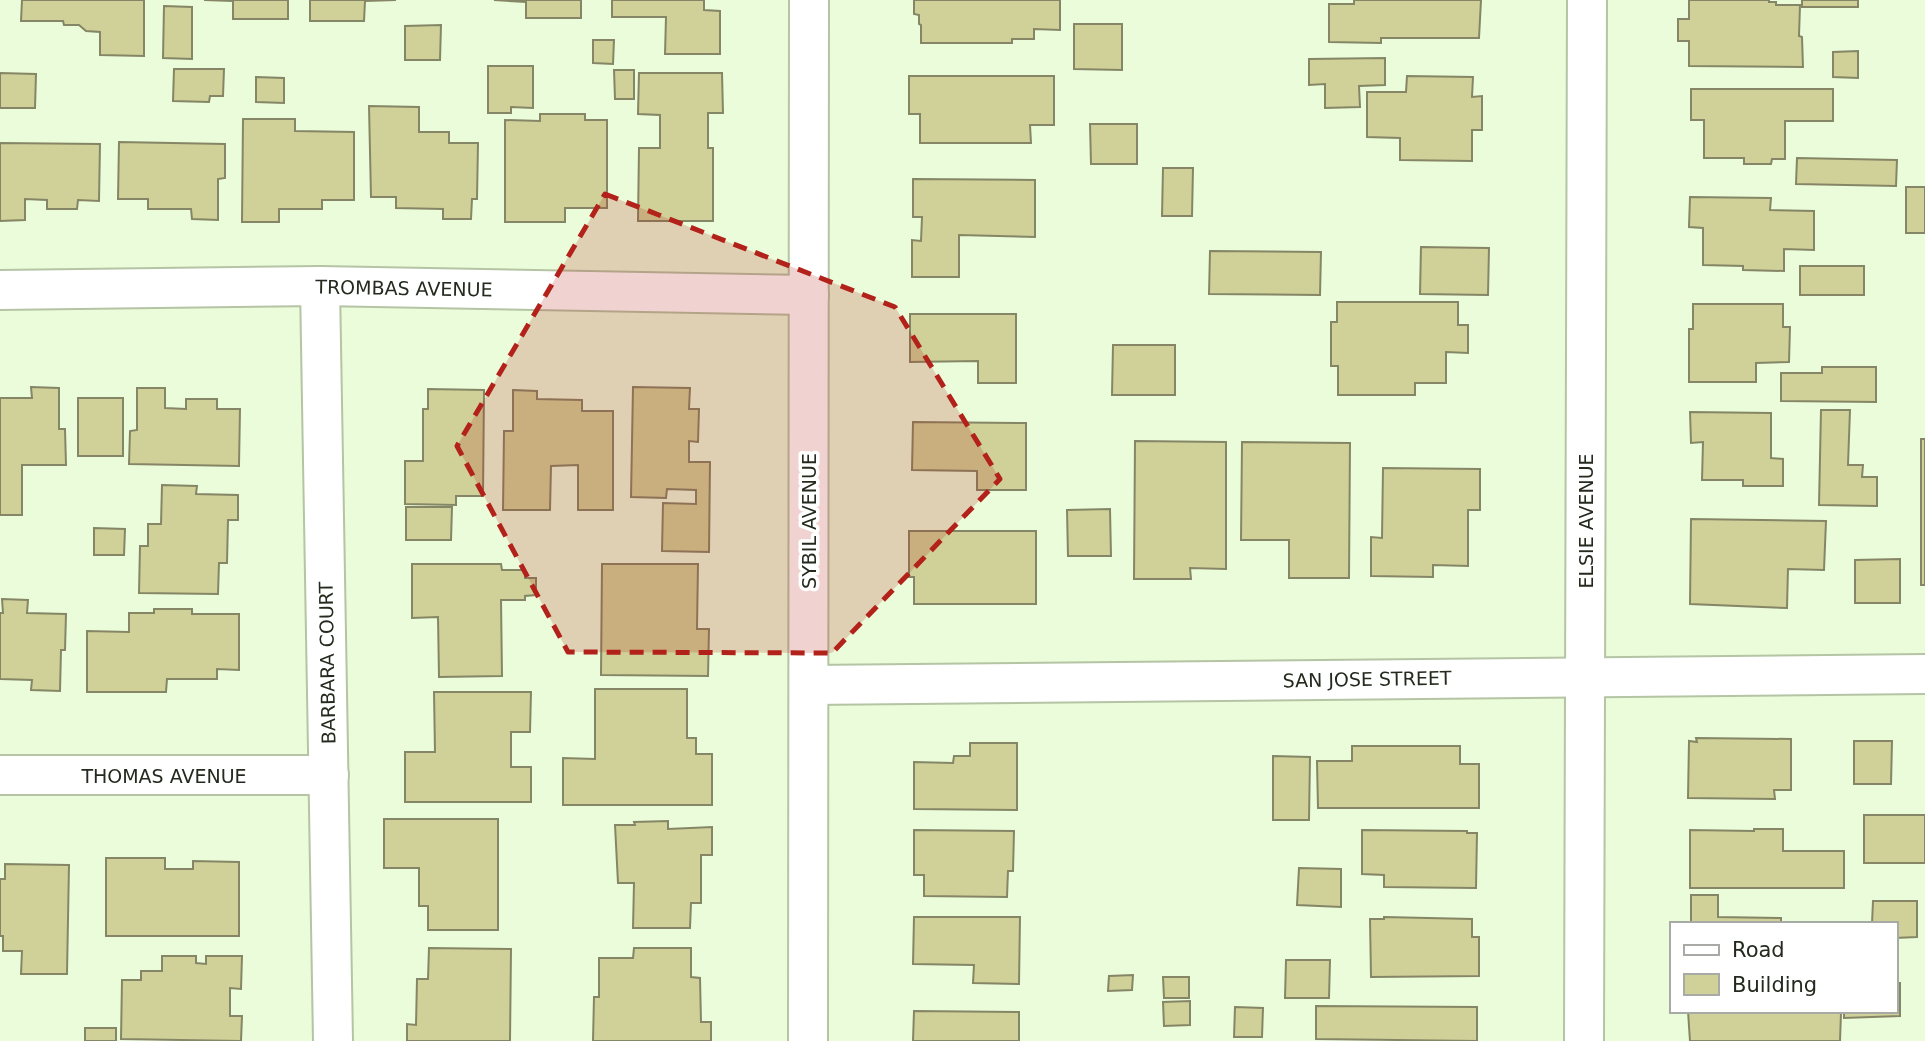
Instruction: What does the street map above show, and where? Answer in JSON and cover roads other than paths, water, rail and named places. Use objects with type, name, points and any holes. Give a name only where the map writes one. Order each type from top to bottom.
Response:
[{"type":"street","name":"SYBIL AVENUE","points":[[808,1041],[809,0]]},
{"type":"street","name":"ELSIE AVENUE","points":[[1584,1041],[1587,0]]},
{"type":"street","name":"TROMBAS AVENUE","points":[[0,290],[320,286],[809,295]]},
{"type":"street","name":"BARBARA COURT","points":[[320,286],[333,1041]]},
{"type":"street","name":"SAN JOSE STREET","points":[[809,685],[1925,674]]},
{"type":"street","name":"THOMAS AVENUE","points":[[0,775],[329,775]]}]
